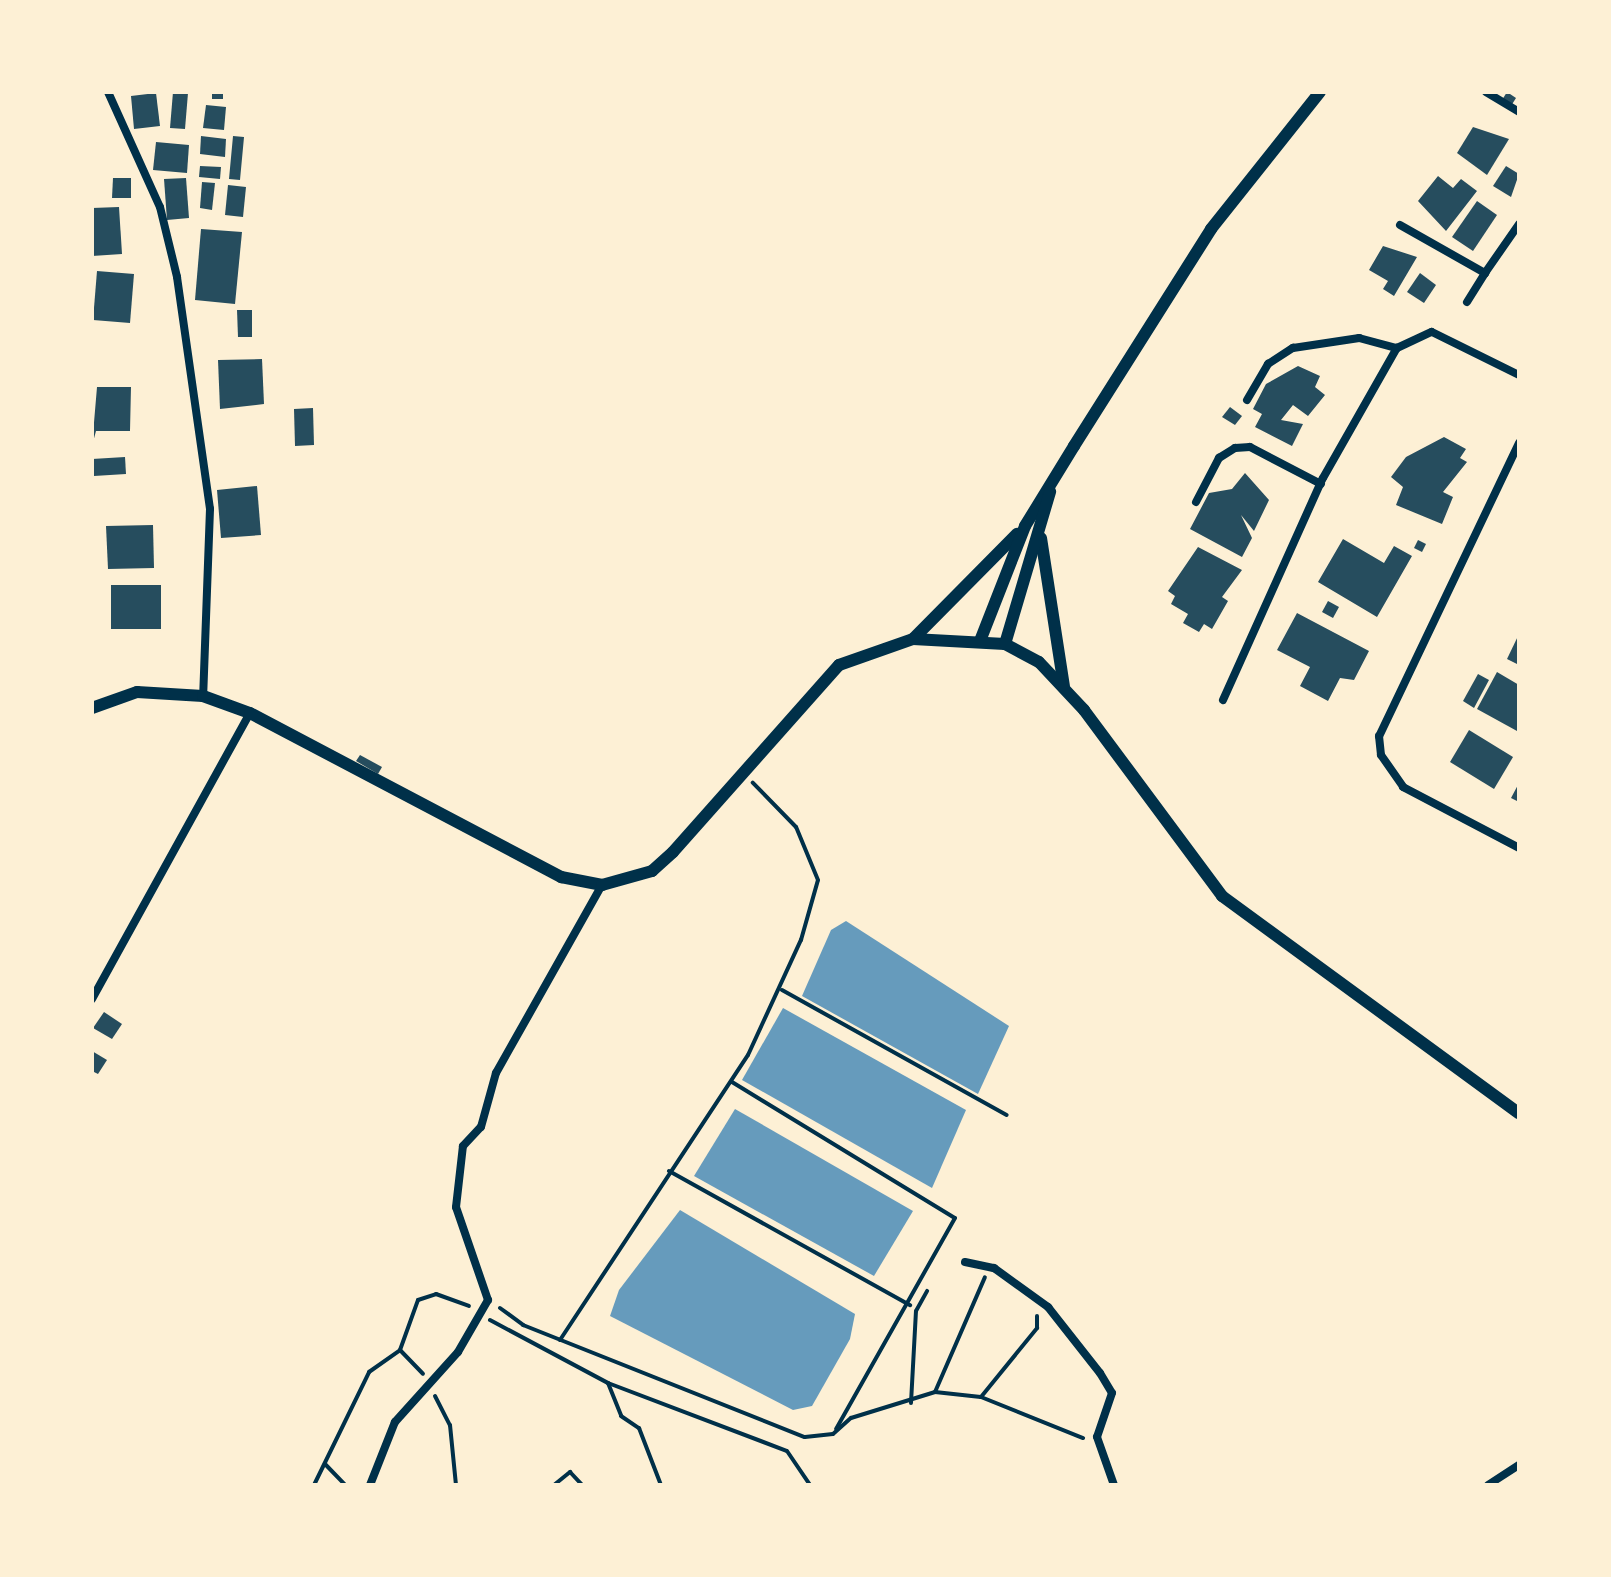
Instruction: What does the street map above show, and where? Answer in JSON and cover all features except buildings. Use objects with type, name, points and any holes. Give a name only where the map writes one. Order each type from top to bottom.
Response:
[{"type":"street","points":[[108,92],[160,207],[177,277],[210,509],[203,696]]},
{"type":"street","points":[[980,641],[1025,526],[1211,229],[1320,92]]},
{"type":"street","points":[[1486,92],[1519,112]]},
{"type":"street","points":[[1467,302],[1519,224]]},
{"type":"street","points":[[1400,225],[1485,273]]},
{"type":"street","points":[[1223,700],[1321,484],[1397,348],[1432,332],[1519,375]]},
{"type":"street","points":[[1247,400],[1268,364],[1293,348],[1359,338],[1397,348]]},
{"type":"street","points":[[1519,443],[1379,736],[1381,755],[1403,787],[1519,848]]},
{"type":"street","points":[[1196,502],[1219,458],[1242,447],[1321,484]]},
{"type":"street","points":[[1005,644],[1053,481]]},
{"type":"street","points":[[913,639],[1025,526]]},
{"type":"street","points":[[1040,533],[1065,689]]},
{"type":"street","points":[[92,708],[137,692],[203,696],[250,713],[561,877],[602,885],[652,871],[839,665],[913,639],[1005,644],[1039,662],[1065,689],[1222,896],[1519,1113]]},
{"type":"street","points":[[92,999],[250,713]]},
{"type":"street","points":[[370,1485],[395,1422],[458,1352],[478,1312],[488,1300],[456,1207],[463,1146],[481,1127],[496,1073],[602,885]]},
{"type":"street","points":[[965,1262],[987,1266],[1048,1307],[1058,1326],[1112,1393],[1097,1437],[1114,1485]]},
{"type":"street","points":[[1488,1485],[1519,1465]]},
{"type":"path","points":[[560,1340],[731,1081],[782,990],[818,880],[796,827],[743,774]]},
{"type":"path","points":[[782,990],[1007,1115]]},
{"type":"path","points":[[731,1081],[955,1218],[910,1305],[833,1434]]},
{"type":"path","points":[[669,1171],[910,1305]]},
{"type":"path","points":[[935,1392],[987,1266]]},
{"type":"path","points":[[911,1403],[916,1311],[927,1291]]},
{"type":"path","points":[[314,1485],[369,1372],[400,1350],[425,1295],[478,1312],[608,1383],[787,1451],[810,1485]]},
{"type":"path","points":[[488,1300],[560,1340],[805,1437],[833,1434],[851,1418],[911,1403],[935,1392],[981,1397],[1079,1438],[1097,1437]]},
{"type":"path","points":[[981,1397],[1037,1328],[1037,1315],[1058,1326]]},
{"type":"path","points":[[400,1350],[428,1383],[450,1425],[456,1485]]},
{"type":"path","points":[[608,1383],[621,1416],[639,1428],[661,1485]]},
{"type":"path","points":[[324,1464],[345,1485]]},
{"type":"path","points":[[554,1485],[570,1472],[582,1485]]},
{"type":"water","points":[[846,921],[1009,1026],[978,1094],[802,996],[831,930]]},
{"type":"water","points":[[783,1008],[966,1110],[932,1188],[742,1080]]},
{"type":"water","points":[[735,1109],[913,1211],[874,1276],[694,1176]]},
{"type":"water","points":[[680,1210],[855,1314],[850,1339],[812,1406],[793,1410],[610,1316],[619,1290]]}]
